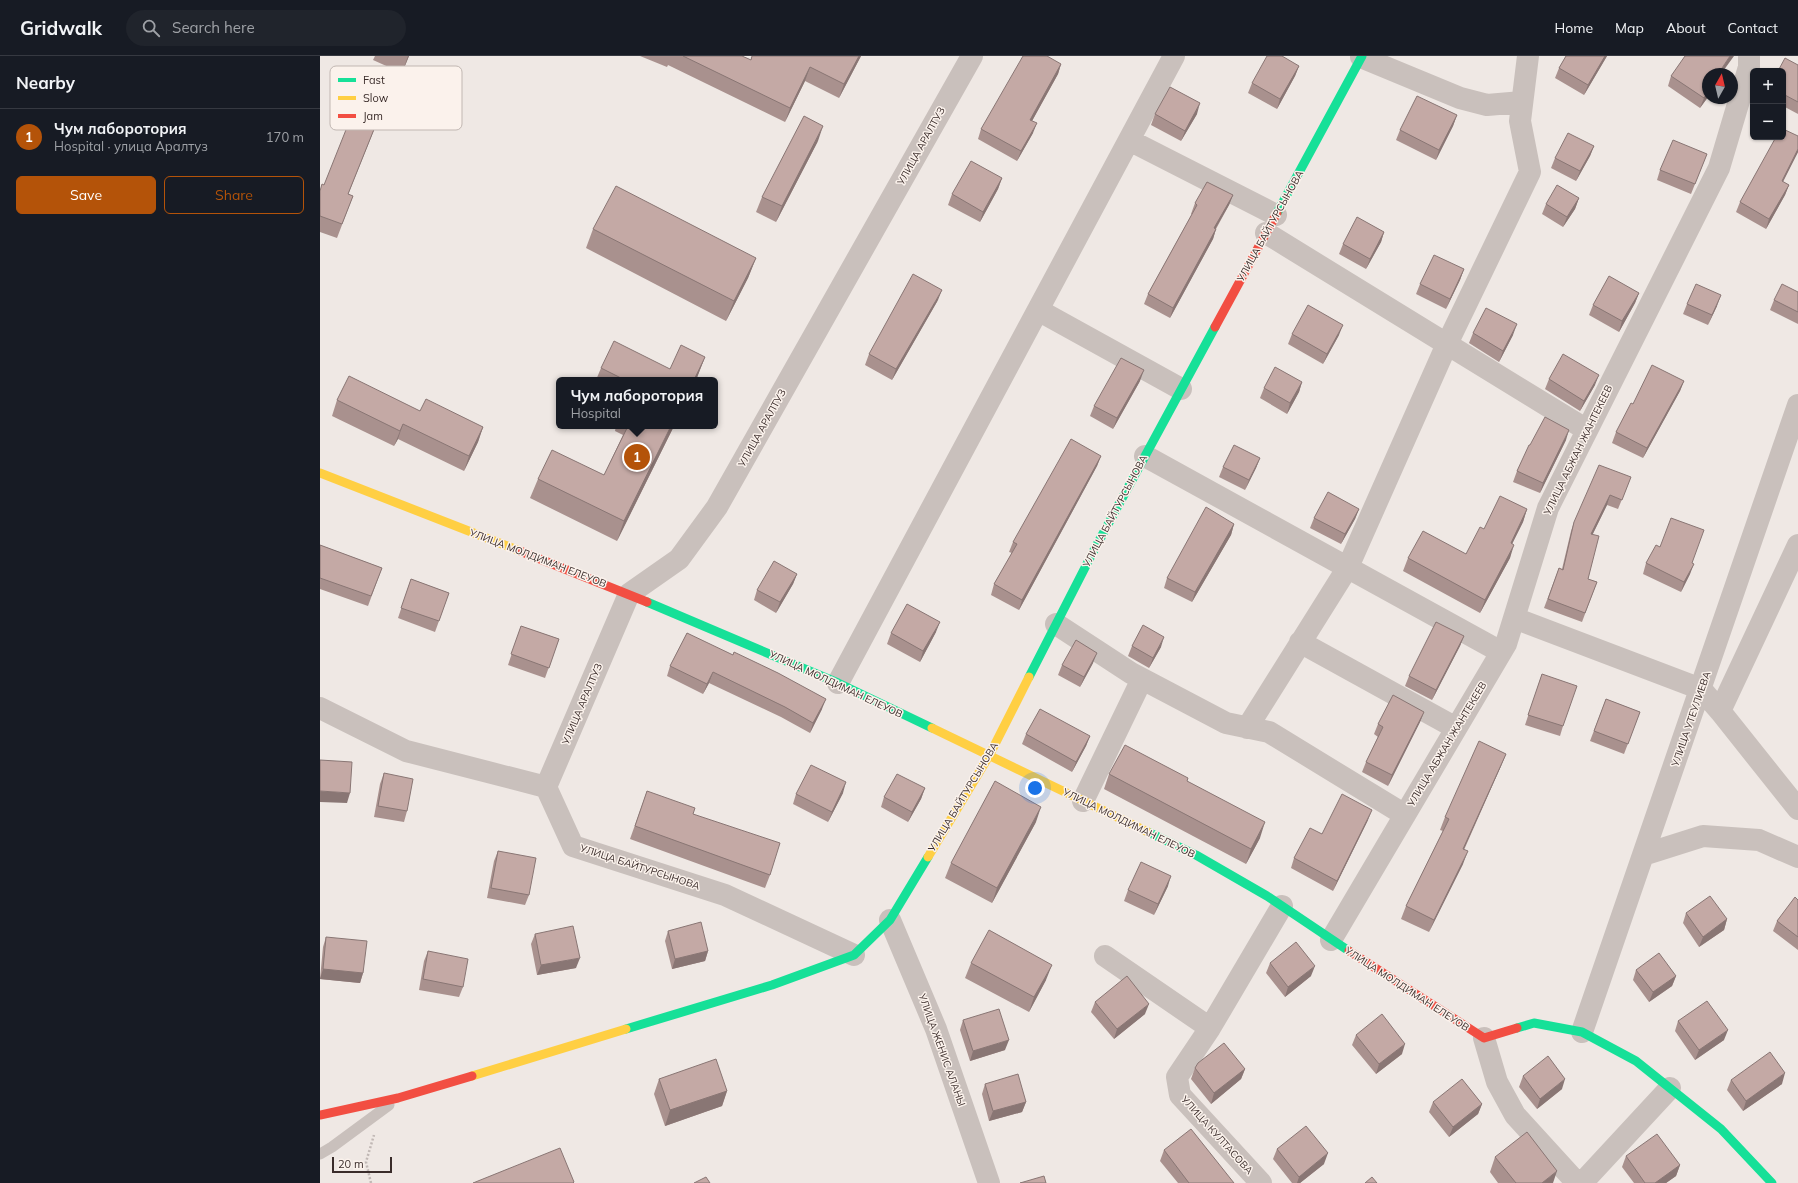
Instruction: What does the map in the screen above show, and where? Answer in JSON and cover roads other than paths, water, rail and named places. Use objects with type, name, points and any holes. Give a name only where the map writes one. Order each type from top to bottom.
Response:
[{"type":"street","name":"УЛИЦА АРАЛТУЗ","points":[[546,787],[629,594],[679,559],[717,507],[972,56]]},
{"type":"street","points":[[838,682],[1174,56]]},
{"type":"street","points":[[1247,728],[1348,567],[1447,344],[1530,172],[1520,120],[1528,56]]},
{"type":"street","name":"УЛИЦА АБЖАН ЖАНТЕКЕЕВ","points":[[1331,940],[1506,644],[1548,508],[1719,168],[1749,67],[1749,56]]},
{"type":"street","points":[[1362,57],[1460,98],[1487,105],[1522,102]]},
{"type":"street","name":"УЛИЦА БАЙТУРСЫНОВА","points":[[320,1115],[398,1098],[772,985],[854,955],[890,920],[988,756],[1145,456],[1362,57]]},
{"type":"street","points":[[1129,140],[1271,224],[1447,344],[1587,430]]},
{"type":"street","points":[[1038,310],[1181,389]]},
{"type":"street","name":"УЛИЦА УТЕУЛИЕВА","points":[[1582,1032],[1798,405]]},
{"type":"street","points":[[1145,456],[1502,652]]},
{"type":"street","name":"УЛИЦА МОЛДИМАН ЕЛЕУОВ","points":[[320,473],[629,594],[838,682],[988,756],[1196,855],[1282,906],[1331,940],[1484,1038]]},
{"type":"street","points":[[1720,711],[1798,545]]},
{"type":"street","points":[[1514,618],[1701,689],[1798,810]]},
{"type":"street","points":[[1056,624],[1142,679],[1226,723],[1269,732],[1405,814]]},
{"type":"street","points":[[1300,642],[1456,728]]},
{"type":"street","points":[[1083,801],[1142,679]]},
{"type":"street","points":[[320,708],[406,751],[546,787]]},
{"type":"street","name":"УЛИЦА БАЙТУРСЫНОВА","points":[[546,787],[573,846],[725,895],[854,955]]},
{"type":"street","points":[[1643,855],[1703,836],[1758,840],[1798,857]]},
{"type":"street","name":"УЛИЦА КУЛТАСОВА","points":[[1261,1183],[1180,1095],[1178,1077],[1210,1028],[1282,906]]},
{"type":"street","name":"УЛИЦА ЖЕНИС АЛАНЫ","points":[[890,920],[936,1029],[989,1183]]},
{"type":"street","points":[[1105,956],[1210,1028]]},
{"type":"street","points":[[1577,1183],[1515,1115],[1497,1082],[1484,1038],[1534,1023],[1582,1032],[1636,1060],[1721,1129],[1772,1183]]},
{"type":"street","points":[[1582,1183],[1670,1088]]},
{"type":"lane","points":[[320,1154],[332,1147],[398,1098]]},
{"type":"place","name":"Чум лаборотория","points":[[637,457]]}]
